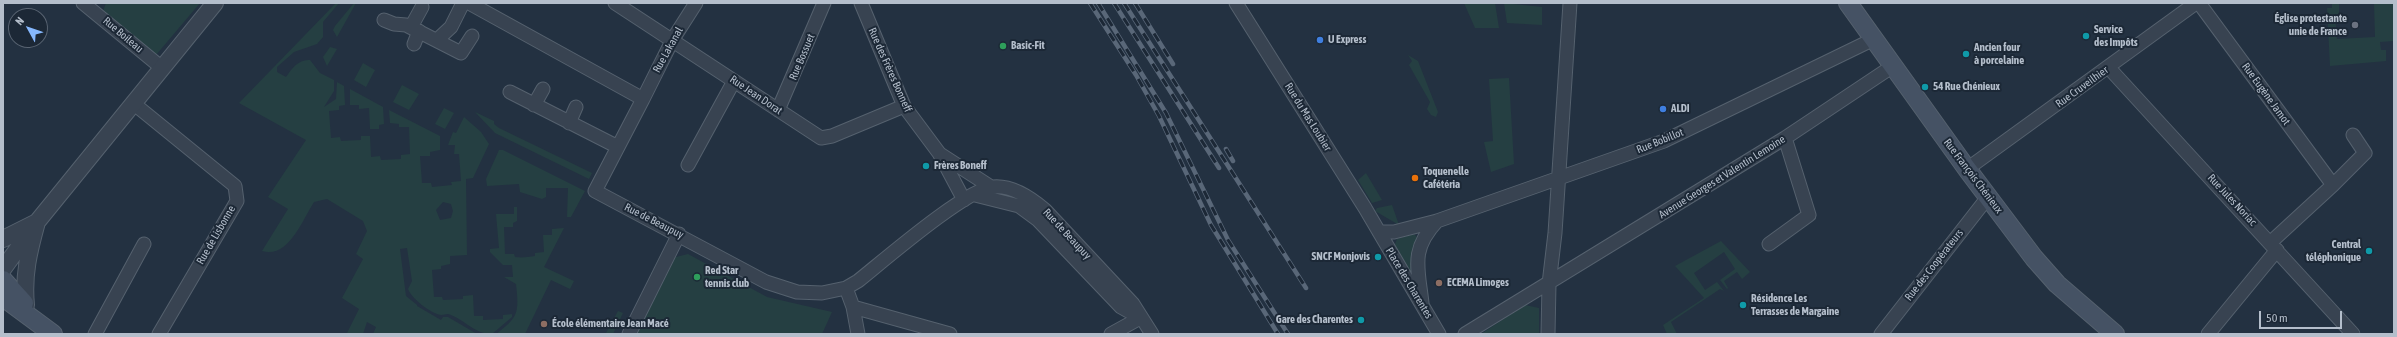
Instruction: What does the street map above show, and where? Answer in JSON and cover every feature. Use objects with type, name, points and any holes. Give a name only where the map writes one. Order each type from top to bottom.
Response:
[{"type":"main road","name":"Rue François Chénieux","points":[[1848,3],[1967,169],[2034,258],[2057,284],[2115,334]]},
{"type":"main road","points":[[3,280],[26,305],[36,320]]},
{"type":"main road","points":[[3,297],[54,334]]},
{"type":"street","name":"Rue Boileau","points":[[83,3],[162,68]]},
{"type":"street","points":[[3,269],[37,222],[215,3]]},
{"type":"street","points":[[437,40],[451,27],[463,3]]},
{"type":"street","points":[[469,3],[643,99]]},
{"type":"street","name":"Rue Jean Dorat","points":[[615,3],[673,39],[821,138],[832,136],[904,106]]},
{"type":"street","name":"Rue Lakanal","points":[[643,99],[673,39],[696,3]]},
{"type":"street","name":"Rue Bossuet","points":[[778,110],[824,3]]},
{"type":"street","name":"Rue des Frères Bonneff","points":[[861,3],[904,106],[969,197]]},
{"type":"street","name":"Rue du Mas Loubier","points":[[1236,3],[1379,232]]},
{"type":"street","points":[[1548,334],[1549,284],[1555,233],[1570,3]]},
{"type":"street","name":"Rue Cruveilhier","points":[[1967,169],[2198,3]]},
{"type":"street","name":"Rue Eugène Jamot","points":[[2198,3],[2333,185]]},
{"type":"street","points":[[414,44],[415,29],[422,7]]},
{"type":"street","points":[[384,20],[415,29],[437,40],[459,58],[472,36]]},
{"type":"street","name":"Rue Bobillot","points":[[1379,232],[1394,232],[1437,221],[1664,141],[1874,39]]},
{"type":"street","name":"Avenue Georges et Valentin Lemoine","points":[[1549,284],[1785,138],[1893,66]]},
{"type":"street","name":"Rue Jules Noriac","points":[[2109,68],[2354,334]]},
{"type":"street","points":[[688,165],[734,81]]},
{"type":"street","points":[[534,105],[543,89]]},
{"type":"street","points":[[510,92],[618,147]]},
{"type":"street","name":"Rue de Beaupuy","points":[[643,99],[595,191],[679,234],[766,282],[798,292],[822,293],[846,288],[858,281],[969,197],[991,187],[1018,192],[1030,198],[1045,210],[1133,304],[1140,318],[1152,334]]},
{"type":"street","name":"Rue de Lisbonne","points":[[133,103],[235,186],[237,201],[159,334]]},
{"type":"street","points":[[569,122],[576,107]]},
{"type":"street","points":[[2208,334],[2274,246],[2365,153],[2353,135]]},
{"type":"street","points":[[1769,244],[1809,215],[1785,138]]},
{"type":"street","name":"Rue des Frères Bonneff","points":[[939,153],[991,187]]},
{"type":"street","points":[[969,197],[976,184],[974,175]]},
{"type":"street","name":"Rue de Beaupuy","points":[[969,197],[1019,206],[1038,220],[1121,307],[1140,318]]},
{"type":"street","name":"Rue des Coopérateurs","points":[[1881,334],[1988,197]]},
{"type":"street","points":[[1422,307],[1417,261],[1419,245],[1437,221]]},
{"type":"street","points":[[3,239],[37,222]]},
{"type":"street","points":[[3,255],[37,222]]},
{"type":"street","points":[[26,305],[24,284],[27,258],[37,222]]},
{"type":"street","name":"Place des Charentes","points":[[1379,232],[1439,334]]},
{"type":"street","points":[[629,334],[679,234]]},
{"type":"street","points":[[95,334],[144,244]]},
{"type":"street","points":[[1465,334],[1549,284]]},
{"type":"street","points":[[846,288],[853,307],[858,334]]},
{"type":"street","points":[[853,307],[950,334]]},
{"type":"street","points":[[1111,334],[1140,318]]},
{"type":"green space","points":[[106,3],[200,3],[156,55],[103,11]]},
{"type":"green space","points":[[336,3],[339,3],[323,22],[323,37],[317,44],[294,52],[277,67],[277,72],[286,77],[293,67],[302,61],[310,60],[320,73],[334,80],[334,91],[324,107],[336,99],[337,82],[344,86],[345,105],[339,106],[339,110],[329,111],[331,138],[340,137],[341,141],[346,141],[361,140],[361,136],[370,136],[371,157],[380,156],[381,160],[401,159],[401,155],[410,154],[409,127],[399,127],[399,124],[390,123],[389,110],[440,136],[440,150],[430,152],[430,156],[420,156],[422,183],[431,183],[432,187],[452,185],[451,182],[461,181],[459,154],[454,154],[455,145],[448,145],[453,132],[456,133],[464,117],[481,132],[489,144],[473,178],[466,179],[467,255],[450,256],[450,264],[441,266],[441,269],[432,270],[434,297],[442,297],[443,300],[448,300],[463,299],[463,296],[473,295],[474,316],[483,316],[483,320],[503,319],[503,315],[512,314],[512,317],[492,334],[476,330],[451,315],[437,314],[427,309],[413,297],[408,289],[412,281],[407,248],[400,249],[406,296],[417,306],[441,320],[443,317],[448,317],[477,334],[373,334],[376,327],[367,322],[363,334],[347,333],[359,309],[342,298],[363,259],[356,254],[367,231],[363,221],[327,199],[314,202],[299,228],[287,244],[271,252],[262,251],[288,209],[268,197],[306,140],[239,103]],"holes":[[[443,202],[451,204],[453,211],[451,218],[440,220],[436,210]]]},
{"type":"green space","points":[[354,3],[356,3],[337,37],[333,30],[335,26]]},
{"type":"green space","points":[[1464,3],[1495,3],[1499,28],[1475,28]]},
{"type":"green space","points":[[1504,3],[1542,7],[1542,25],[1507,23]]},
{"type":"green space","points":[[2332,3],[2339,3],[2339,15],[2335,16],[2337,39],[2375,37],[2374,3],[2394,3],[2394,41],[2380,42],[2381,50],[2386,50],[2386,61],[2330,66],[2327,8],[2332,8]]},
{"type":"green space","points":[[330,47],[337,49],[327,66],[323,57]]},
{"type":"green space","points":[[1408,55],[1418,61],[1438,112],[1436,117],[1431,115],[1427,109],[1430,102],[1409,65],[1412,61]]},
{"type":"green space","points":[[363,63],[375,70],[366,87],[354,80]]},
{"type":"green space","points":[[1509,78],[1514,164],[1491,172],[1484,142],[1493,141],[1489,79]]},
{"type":"green space","points":[[402,85],[419,94],[409,110],[393,102]]},
{"type":"green space","points":[[350,89],[383,107],[384,124],[379,125],[379,129],[370,129],[369,108],[359,109],[359,105],[350,105]]},
{"type":"green space","points":[[444,108],[454,113],[445,129],[435,124]]},
{"type":"green space","points":[[475,112],[494,121],[494,124],[499,128],[592,173],[589,179],[495,133]]},
{"type":"green space","points":[[499,150],[503,150],[585,191],[571,217],[567,217],[568,188],[546,188],[546,197],[542,199],[520,192],[519,184],[487,186],[486,179]]},
{"type":"green space","points":[[1366,173],[1382,200],[1372,203],[1358,180]]},
{"type":"green space","points":[[1392,205],[1399,225],[1375,211],[1377,208]]},
{"type":"green space","points":[[514,207],[517,207],[517,221],[513,223],[513,227],[504,227],[505,254],[514,254],[515,257],[535,256],[535,253],[544,252],[543,235],[552,235],[552,229],[564,228],[544,267],[574,281],[570,289],[551,280],[525,334],[496,334],[509,323],[516,313],[517,293],[516,284],[504,277],[513,277],[512,265],[503,265],[490,252],[490,249],[499,248],[496,214],[514,214]]},
{"type":"green space","points":[[1414,234],[1417,237],[1412,255],[1413,273],[1411,275],[1394,247],[1397,239]]},
{"type":"green space","points":[[1721,241],[1750,272],[1742,279],[1737,272],[1724,281],[1728,288],[1727,289],[1720,280],[1735,269],[1724,252],[1694,273],[1705,290],[1717,282],[1724,291],[1720,289],[1671,322],[1677,334],[1667,334],[1663,325],[1704,298],[1675,266]]},
{"type":"green space","name":"Red Star tennis club","points":[[688,254],[767,297],[832,312],[822,334],[635,334],[672,258]]},
{"type":"green space","points":[[1525,305],[1539,308],[1539,334],[1481,334]]},
{"type":"green space","points":[[618,311],[623,313],[613,334],[606,333]]},
{"type":"railway","points":[[1090,3],[1136,75],[1159,116],[1211,225],[1278,334]]},
{"type":"railway","points":[[1098,3],[1166,113],[1228,240],[1288,334]]},
{"type":"railway","points":[[1114,3],[1219,168]]},
{"type":"railway","points":[[1124,3],[1306,288]]},
{"type":"railway","points":[[1135,3],[1173,64]]},
{"type":"railway","points":[[1226,149],[1233,161]]},
{"type":"place","name":"Église protestante unie de France","points":[[2355,25]]},
{"type":"place","name":"Service des Impôts","points":[[2086,36]]},
{"type":"place","name":"U Express","points":[[1320,40]]},
{"type":"place","name":"Basic-Fit","points":[[1003,46]]},
{"type":"place","name":"Ancien four à porcelaine","points":[[1966,54]]},
{"type":"place","name":"54 Rue Chénieux","points":[[1925,87]]},
{"type":"place","name":"ALDI","points":[[1663,109]]},
{"type":"place","name":"Frères Boneff","points":[[926,166]]},
{"type":"place","name":"Toquenelle Cafétéria","points":[[1415,178]]},
{"type":"place","name":"Central téléphonique","points":[[2369,251]]},
{"type":"place","name":"SNCF Monjovis","points":[[1378,257]]},
{"type":"place","name":"Red Star tennis club","points":[[697,277]]},
{"type":"place","name":"ECEMA Limoges","points":[[1439,283]]},
{"type":"place","name":"Résidence Les Terrasses de Margaine","points":[[1743,305]]},
{"type":"place","name":"Gare des Charentes","points":[[1361,320]]},
{"type":"place","name":"École élémentaire Jean Macé","points":[[544,324]]}]
